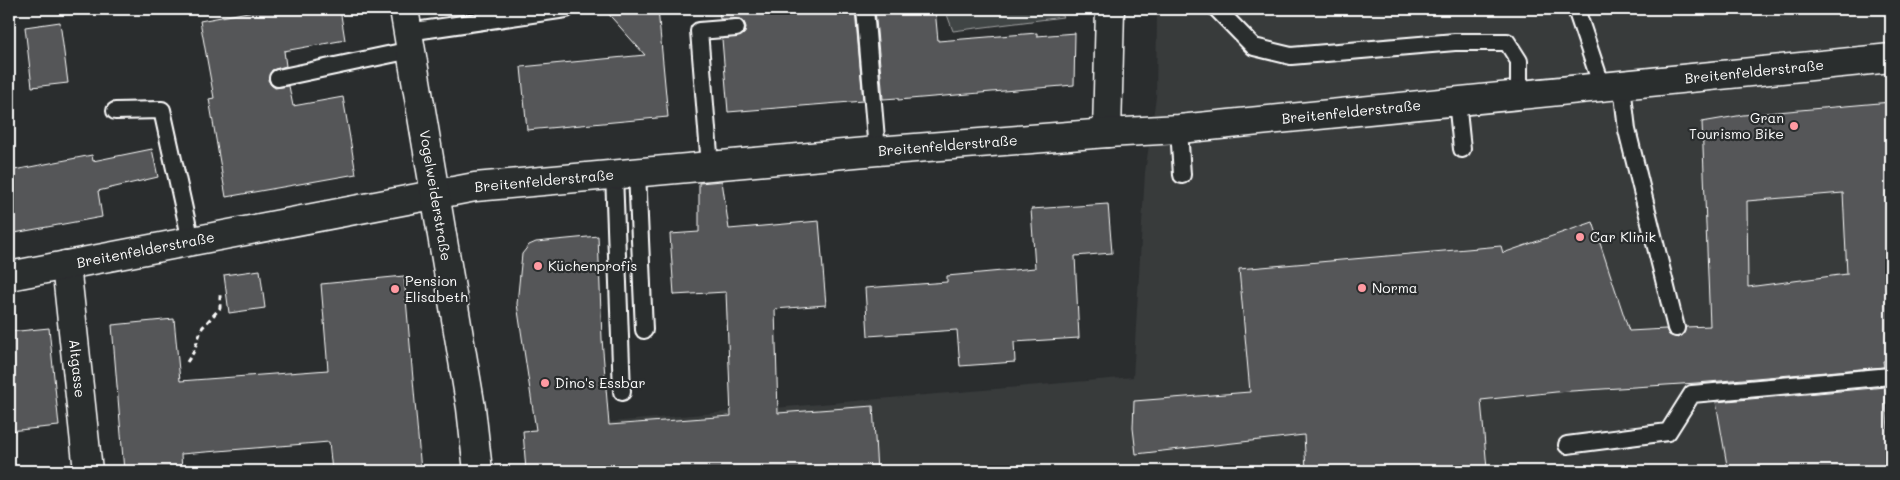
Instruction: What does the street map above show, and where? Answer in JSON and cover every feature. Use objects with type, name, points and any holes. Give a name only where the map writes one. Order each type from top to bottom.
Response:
[{"type":"street","points":[[1107,133],[1110,9]]},
{"type":"street","name":"Vogelweiderstraße","points":[[408,30],[471,408],[478,471]]},
{"type":"street","name":"Breitenfelderstraße","points":[[9,276],[435,194],[475,188],[876,151],[1107,133],[1179,130],[1891,58]]},
{"type":"street","name":"Altgasse","points":[[66,265],[88,471]]},
{"type":"lane","points":[[278,78],[408,30],[566,9]]},
{"type":"lane","points":[[864,9],[876,151]]},
{"type":"lane","points":[[1217,9],[1254,47],[1291,56],[1454,42],[1507,42],[1519,61],[1519,95]]},
{"type":"lane","points":[[1576,9],[1612,86],[1627,130],[1676,328]]},
{"type":"lane","points":[[710,166],[698,32],[736,28]]},
{"type":"lane","points":[[1457,101],[1462,149]]},
{"type":"lane","points":[[115,111],[162,110],[191,241]]},
{"type":"lane","points":[[1179,130],[1182,175]]},
{"type":"lane","points":[[626,173],[644,330]]},
{"type":"lane","points":[[622,392],[626,173]]},
{"type":"lane","points":[[1567,444],[1668,432],[1690,389],[1891,376]]},
{"type":"path","points":[[187,362],[194,353],[202,328],[220,308],[220,295]]},
{"type":"shaded area","points":[[945,9],[1057,9],[1063,17],[953,31]]},
{"type":"shaded area","points":[[1157,9],[1891,9],[1891,471],[533,471],[530,429],[1133,377],[1145,172],[1156,97]]},
{"type":"building","points":[[264,9],[340,9],[345,40],[284,51],[286,66],[272,70],[268,80],[275,88],[289,86],[293,106],[343,97],[356,174],[226,197],[209,99],[214,98],[200,21]]},
{"type":"building","points":[[604,9],[658,9],[668,117],[527,130],[521,67],[645,55]]},
{"type":"building","points":[[719,9],[855,9],[863,101],[728,112],[722,39],[741,36],[745,33],[746,27],[740,19],[720,19]]},
{"type":"building","points":[[875,9],[935,9],[938,41],[1037,33],[1037,36],[1075,33],[1074,85],[898,100],[898,98],[883,99]]},
{"type":"building","points":[[60,22],[68,83],[32,87],[25,27]]},
{"type":"building","points":[[1891,102],[1891,360],[1883,361],[1884,367],[1697,383],[1556,392],[1481,400],[1487,469],[1454,471],[1306,471],[1304,435],[1136,454],[1133,428],[1134,401],[1250,392],[1239,269],[1501,246],[1503,253],[1593,222],[1629,331],[1666,329],[1669,335],[1678,338],[1683,335],[1686,327],[1710,326],[1702,122],[1743,115]],"holes":[[[1843,193],[1847,274],[1748,287],[1747,201]]]},
{"type":"building","points":[[152,149],[158,177],[98,191],[102,217],[9,234],[9,171],[92,155],[93,161]]},
{"type":"building","points":[[722,181],[729,229],[819,221],[826,305],[775,309],[778,413],[873,406],[877,471],[526,471],[523,431],[536,430],[517,304],[522,254],[529,245],[536,242],[598,236],[602,339],[609,425],[731,416],[726,292],[674,295],[670,234],[699,232],[699,183]]},
{"type":"building","points":[[1108,204],[1112,253],[1075,256],[1079,338],[1014,342],[1015,362],[960,366],[957,330],[868,336],[865,288],[947,282],[947,276],[1035,268],[1031,209]]},
{"type":"building","points":[[260,270],[265,308],[229,313],[224,275]]},
{"type":"building","points":[[404,276],[421,471],[332,471],[329,442],[181,454],[182,471],[124,471],[112,325],[174,319],[180,381],[328,370],[321,284]]},
{"type":"building","points":[[49,328],[59,426],[9,431],[9,332]]},
{"type":"building","points":[[1885,387],[1891,471],[1728,471],[1716,402]]},
{"type":"place","name":"Gran Tourismo Bike","points":[[1794,126]]},
{"type":"place","name":"Car Klinik","points":[[1580,237]]},
{"type":"place","name":"Küchenprofis","points":[[538,266]]},
{"type":"place","name":"Norma","points":[[1362,288]]},
{"type":"place","name":"Pension Elisabeth","points":[[395,289]]},
{"type":"place","name":"Dino's Essbar","points":[[545,383]]}]
